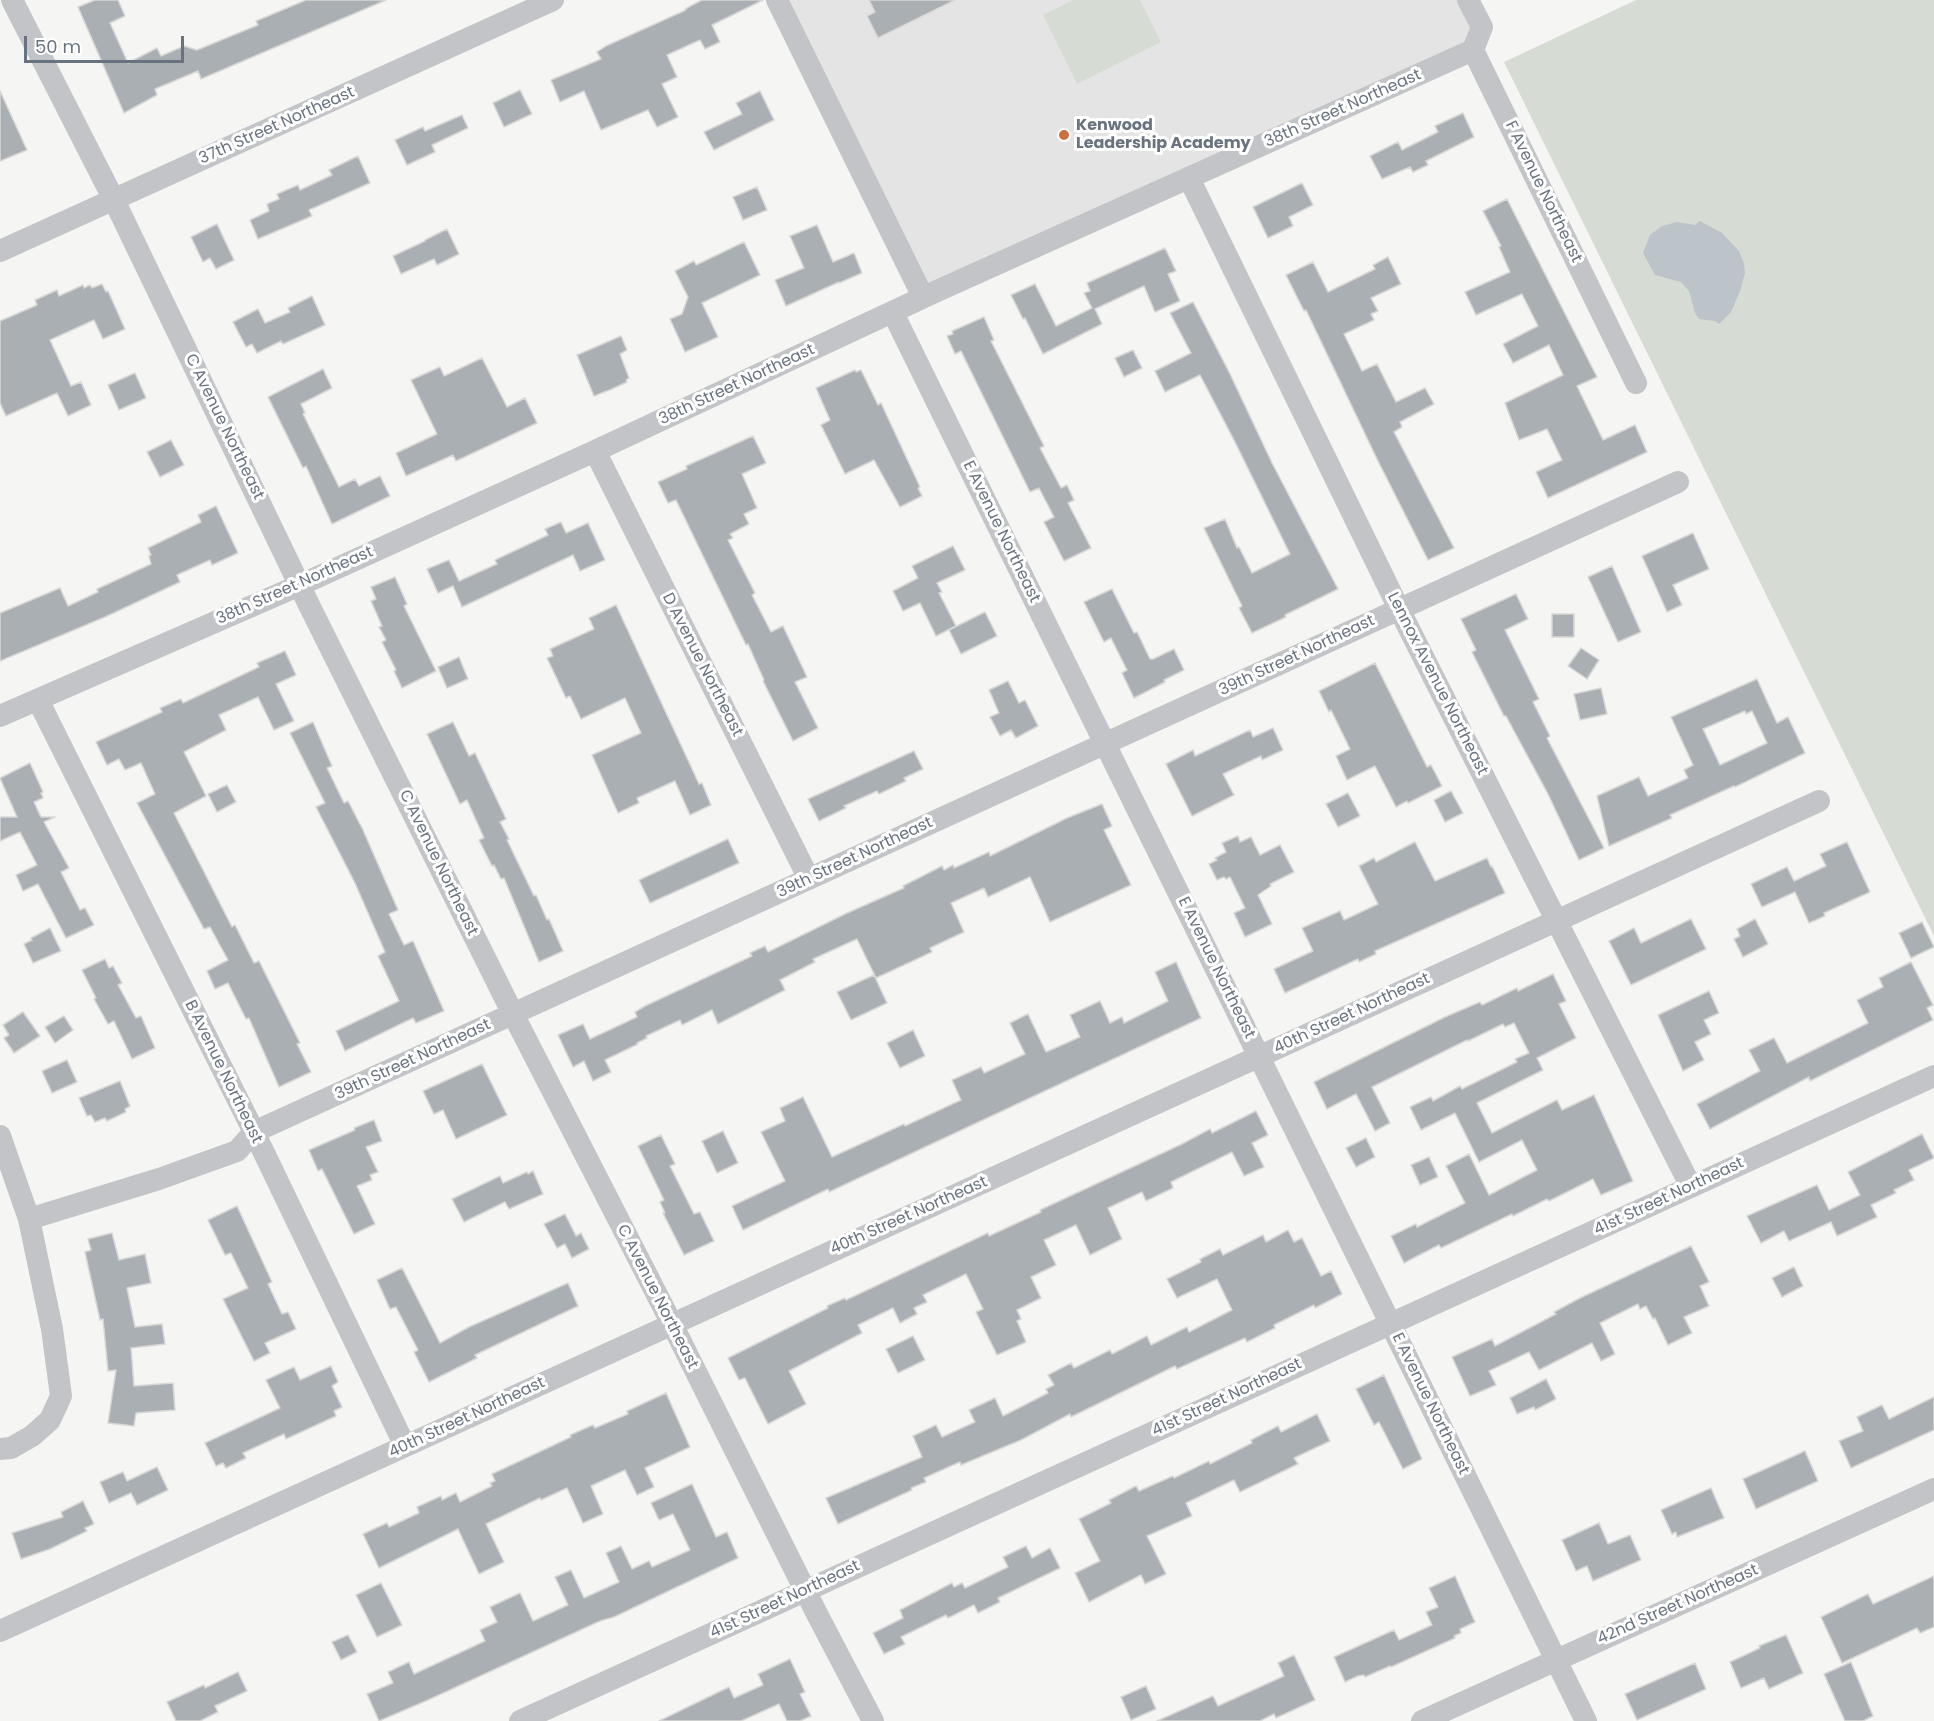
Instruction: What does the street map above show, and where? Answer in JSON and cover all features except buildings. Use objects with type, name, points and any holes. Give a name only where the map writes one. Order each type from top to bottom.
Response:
[{"type":"street","name":"C Avenue Northeast","points":[[12,0],[114,200],[300,585],[513,1014],[873,1721]]},
{"type":"street","name":"37th Street Northeast","points":[[0,251],[553,0]]},
{"type":"street","points":[[777,0],[923,297]]},
{"type":"street","points":[[1468,0],[1482,27],[1473,50]]},
{"type":"street","name":"38th Street Northeast","points":[[0,716],[300,585],[893,313],[923,297],[1473,50]]},
{"type":"street","name":"F Avenue Northeast","points":[[1473,50],[1636,383]]},
{"type":"street","name":"Lennox Avenue Northeast","points":[[1189,178],[1399,609],[1691,1187]]},
{"type":"street","name":"E Avenue Northeast","points":[[893,313],[1586,1721]]},
{"type":"street","name":"D Avenue Northeast","points":[[594,451],[809,879]]},
{"type":"street","name":"39th Street Northeast","points":[[29,1219],[159,1179],[237,1151],[254,1132],[1678,482]]},
{"type":"street","name":"B Avenue Northeast","points":[[38,700],[254,1132],[405,1446]]},
{"type":"street","name":"40th Street Northeast","points":[[0,1631],[1819,801]]},
{"type":"street","name":"41st Street Northeast","points":[[520,1721],[1934,1076]]},
{"type":"street","points":[[0,1136],[29,1219],[52,1329],[61,1395],[50,1420],[32,1436],[11,1448],[0,1449]]},
{"type":"street","name":"42nd Street Northeast","points":[[1422,1721],[1934,1489]]},
{"type":"shaded area","name":"Kenwood Leadership Academy","points":[[777,0],[1468,0],[1473,50],[923,297]]},
{"type":"shaded area","points":[[1073,0],[1140,0],[1161,42],[1077,84],[1043,15]]},
{"type":"shaded area","points":[[1636,0],[1934,0],[1934,936],[1504,62]]},
{"type":"shaded area","points":[[1700,221],[1722,233],[1739,251],[1744,264],[1745,273],[1740,291],[1731,312],[1719,324],[1715,321],[1699,319],[1689,291],[1681,282],[1655,275],[1643,253],[1650,235],[1662,226],[1677,222],[1695,225]]},
{"type":"place","name":"Kenwood Leadership Academy","points":[[1064,135]]}]
